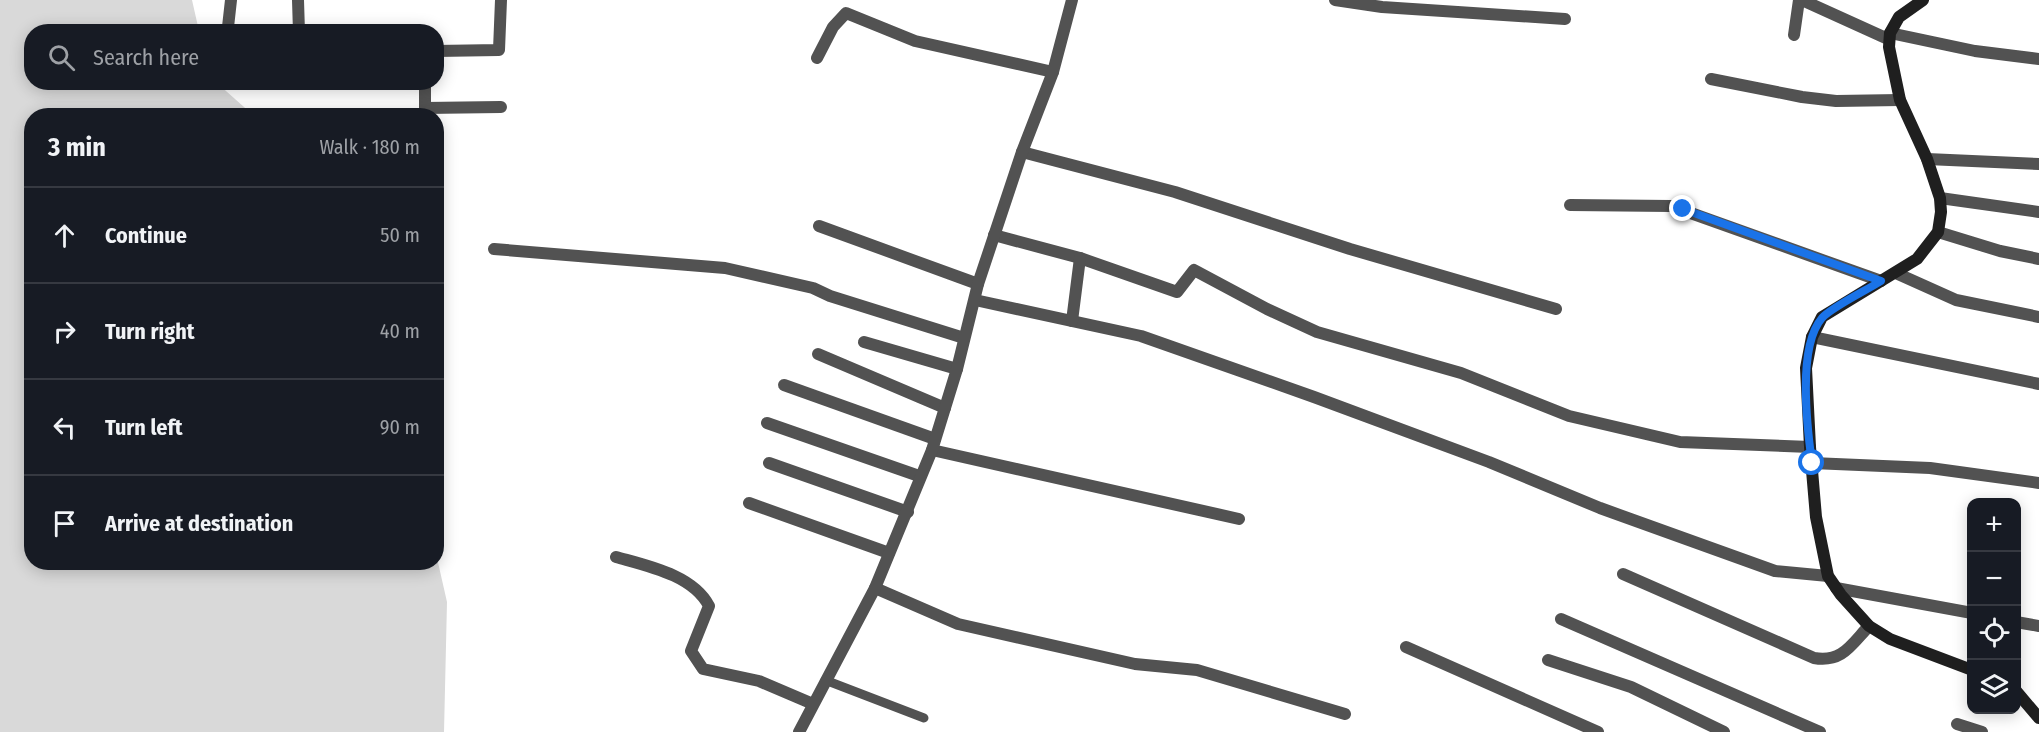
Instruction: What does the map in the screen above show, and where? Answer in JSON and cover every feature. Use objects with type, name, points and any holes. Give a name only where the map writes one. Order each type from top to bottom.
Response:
[{"type":"main road","points":[[1923,0],[1899,17],[1889,36],[1892,70],[1900,100],[1927,159],[1940,198],[1941,212],[1938,232],[1917,259],[1898,274],[1881,281],[1822,317],[1812,337],[1806,368],[1810,447],[1816,517],[1828,576],[1836,588],[1869,626],[1890,639],[1967,668]]},
{"type":"main road","points":[[2021,697],[2039,718]]},
{"type":"street","points":[[228,24],[231,0]]},
{"type":"street","points":[[298,0],[299,24]]},
{"type":"street","points":[[444,51],[499,50],[501,0]]},
{"type":"street","points":[[799,732],[875,588],[908,512],[945,408],[978,284],[994,235],[1022,152],[1053,72],[1072,0]]},
{"type":"street","points":[[1335,0],[1382,7],[1565,19]]},
{"type":"street","points":[[1794,35],[1800,0],[1889,36],[1975,51],[2039,58]]},
{"type":"street","points":[[818,58],[833,27],[846,13],[915,42],[1053,72]]},
{"type":"street","points":[[1711,80],[1836,101],[1900,100]]},
{"type":"street","points":[[425,90],[425,108]]},
{"type":"street","points":[[444,111],[501,107]]},
{"type":"street","points":[[1022,152],[1175,192],[1350,249],[1556,309]]},
{"type":"street","points":[[1927,159],[2039,164]]},
{"type":"street","points":[[1940,198],[2039,212]]},
{"type":"street","points":[[1570,205],[1671,206],[1881,281]]},
{"type":"street","points":[[819,226],[978,284]]},
{"type":"street","points":[[1938,232],[2000,251],[2039,259]]},
{"type":"street","points":[[994,235],[1080,258],[1177,292],[1194,270],[1317,332],[1461,373],[1545,408],[1588,422],[1698,444],[1810,447]]},
{"type":"street","points":[[494,249],[725,268],[813,288],[830,296],[964,338]]},
{"type":"street","points":[[1072,321],[1080,258]]},
{"type":"street","points":[[1898,274],[1956,300],[2039,317]]},
{"type":"street","points":[[975,300],[1141,336],[1314,397],[1489,462],[1600,508],[1775,571],[1828,576]]},
{"type":"street","points":[[1812,337],[2039,384]]},
{"type":"street","points":[[864,342],[957,369]]},
{"type":"street","points":[[818,354],[945,408]]},
{"type":"street","points":[[784,385],[933,444],[1239,519]]},
{"type":"street","points":[[767,423],[919,476]]},
{"type":"street","points":[[769,463],[908,512]]},
{"type":"street","points":[[1812,463],[1930,468],[2039,483]]},
{"type":"street","points":[[749,503],[889,553]]},
{"type":"street","points":[[616,557],[658,568],[702,592],[709,606],[691,651],[703,669],[759,681],[813,704]]},
{"type":"street","points":[[1623,574],[1814,658],[1833,660],[1839,657],[1869,626]]},
{"type":"street","points":[[875,588],[958,624],[1135,664],[1204,671],[1345,714]]},
{"type":"street","points":[[1836,588],[1967,612]]},
{"type":"street","points":[[1561,619],[1820,732]]},
{"type":"street","points":[[2021,623],[2039,626]]},
{"type":"street","points":[[1406,647],[1598,732]]},
{"type":"street","points":[[1548,660],[1631,687],[1724,732]]},
{"type":"street","points":[[1957,724],[1982,732]]},
{"type":"lane","points":[[825,680],[924,718]]},
{"type":"shaded area","points":[[0,0],[192,0],[197,24],[24,24],[24,90],[225,90],[245,108],[24,108],[24,570],[440,570],[447,602],[444,732],[0,732]]},
{"type":"route","points":[[1683,209],[1881,281],[1822,317],[1812,337],[1806,368],[1812,463]]}]
